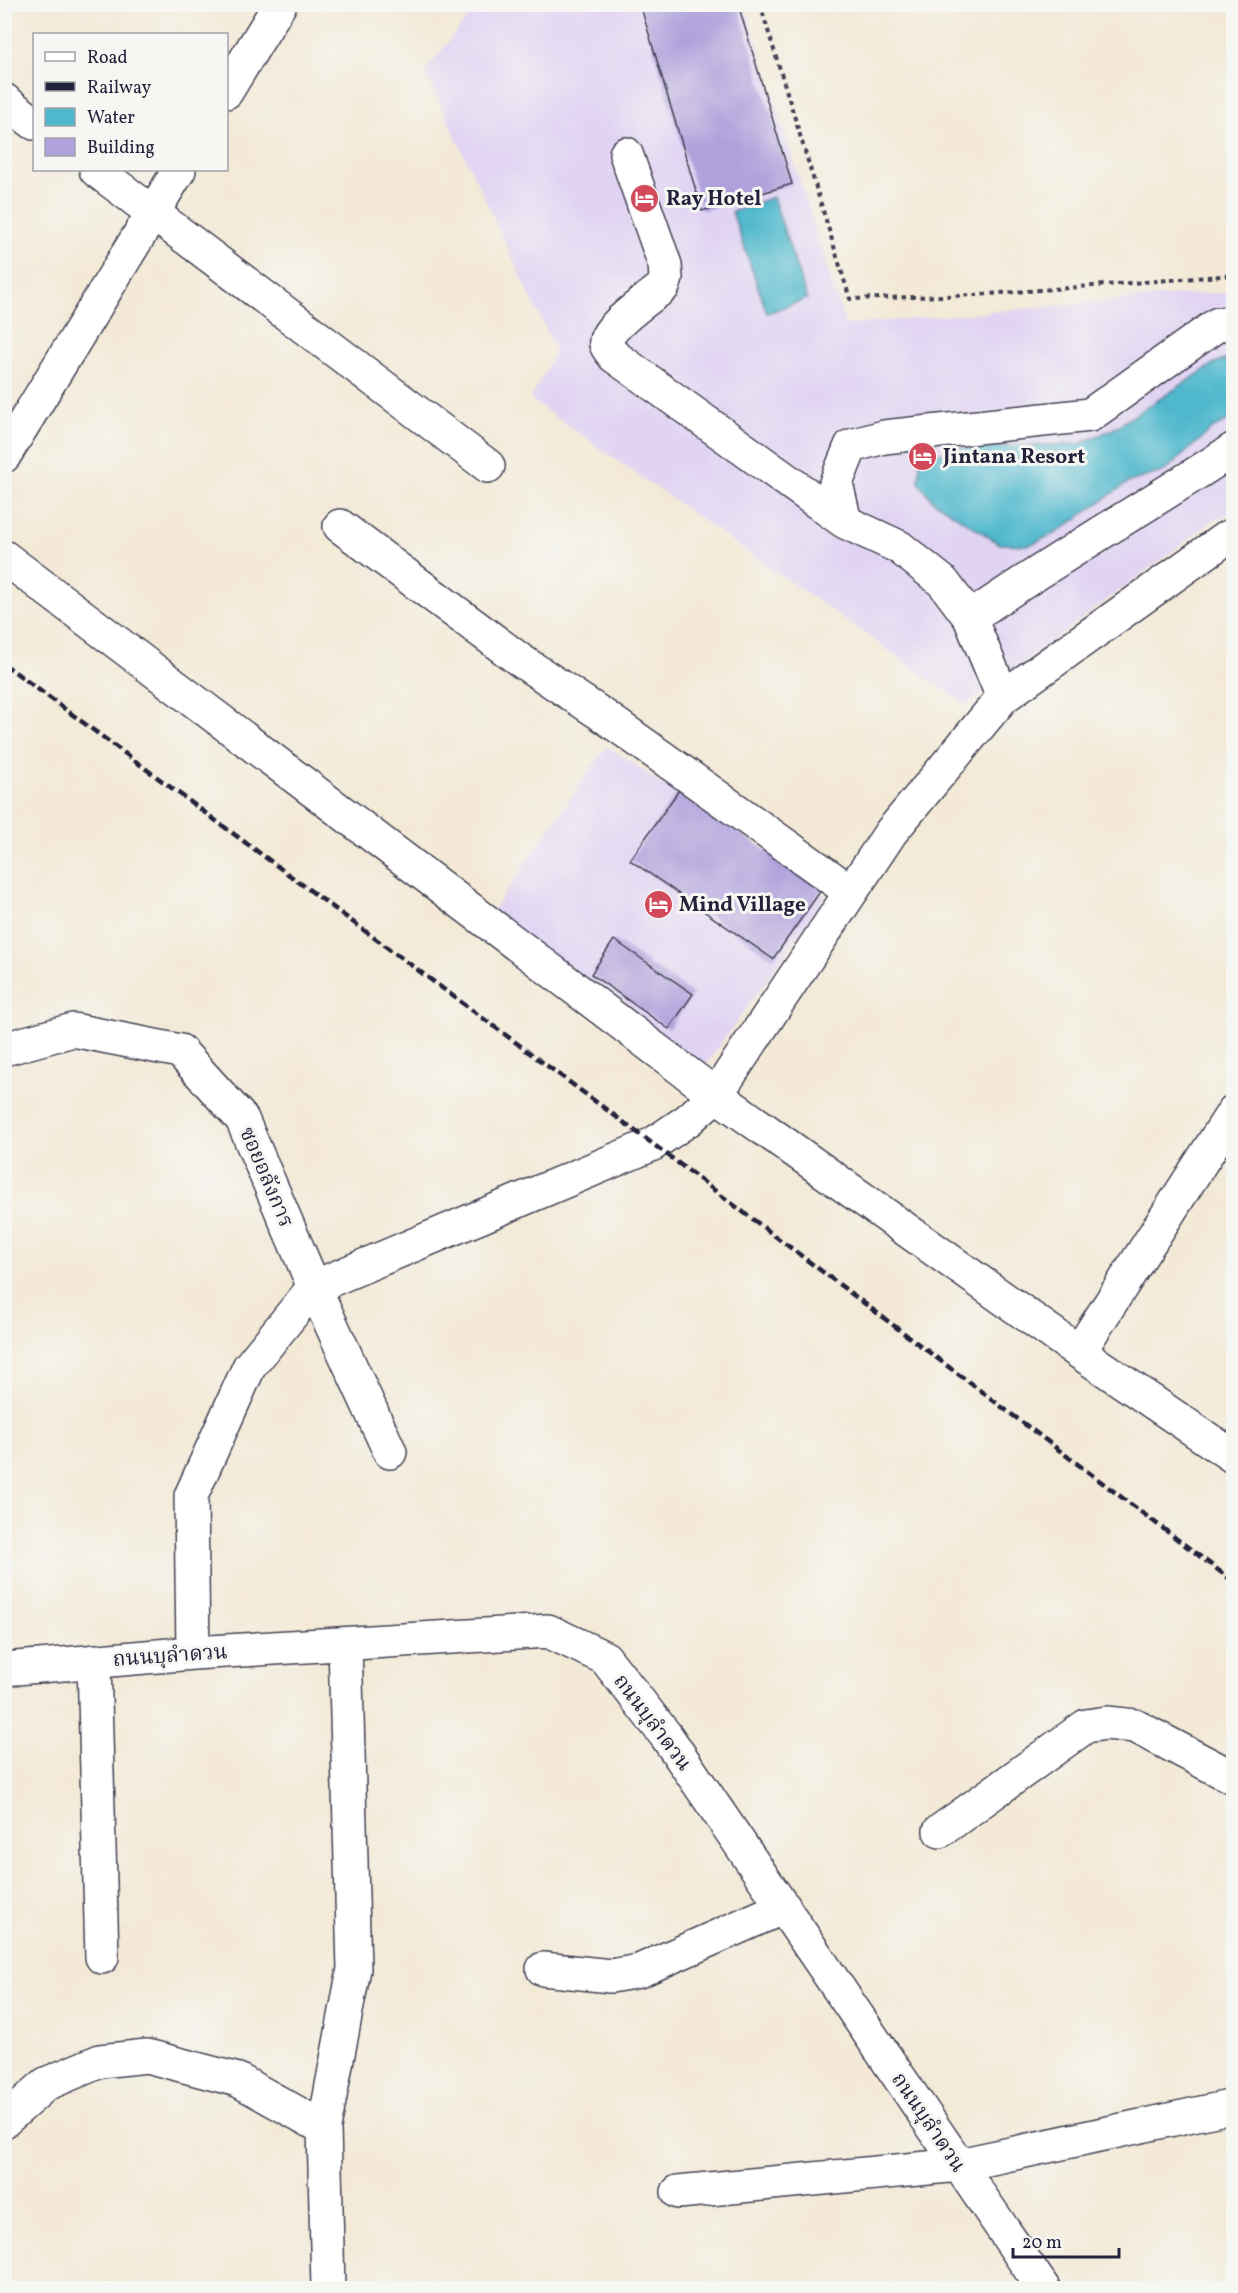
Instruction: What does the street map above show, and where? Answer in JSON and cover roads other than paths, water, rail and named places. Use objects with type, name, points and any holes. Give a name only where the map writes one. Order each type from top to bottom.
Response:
[{"type":"street","points":[[228,89],[280,4]]},
{"type":"street","points":[[4,100],[33,122]]},
{"type":"street","points":[[626,154],[665,265],[666,278],[663,287],[613,327],[606,338],[606,344],[614,357],[845,522],[899,547],[943,582],[970,618],[1003,697]]},
{"type":"street","points":[[97,171],[488,466]]},
{"type":"street","points":[[4,456],[178,171]]},
{"type":"street","points":[[845,522],[836,483],[851,446],[884,436],[1090,415],[1218,324],[1233,323]]},
{"type":"street","points":[[970,618],[1030,576],[1165,494],[1233,449]]},
{"type":"street","points":[[340,526],[520,660],[604,716],[851,892]]},
{"type":"street","points":[[193,1653],[191,1496],[249,1367],[314,1287],[653,1143],[688,1120],[716,1095],[891,832],[1003,697],[1226,538],[1233,536]]},
{"type":"street","points":[[4,556],[716,1095],[1079,1352],[1233,1457]]},
{"type":"street","name":"ซอยอลังการ","points":[[4,1048],[73,1030],[180,1052],[242,1119],[314,1287],[390,1452]]},
{"type":"street","points":[[1079,1352],[1233,1111]]},
{"type":"street","name":"ถนนบุลำดวน","points":[[4,1669],[193,1653],[549,1631],[605,1658],[667,1737],[1043,2289]]},
{"type":"street","points":[[328,2289],[324,2128],[354,1969],[345,1644]]},
{"type":"street","points":[[94,1660],[102,1957]]},
{"type":"street","points":[[940,1831],[1086,1726],[1107,1724],[1135,1726],[1233,1778]]},
{"type":"street","points":[[543,1970],[611,1976],[639,1971],[784,1907]]},
{"type":"street","points":[[4,2121],[46,2084],[100,2061],[147,2056],[238,2080],[324,2128]]},
{"type":"street","points":[[678,2192],[959,2165],[1233,2106]]},
{"type":"water","points":[[773,197],[807,299],[767,313],[732,212]]},
{"type":"water","points":[[1233,358],[1233,418],[1212,429],[1165,471],[1129,482],[1056,533],[1029,545],[1000,544],[933,501],[919,483],[920,462],[934,454],[960,448],[1079,444],[1113,429],[1217,362]]},
{"type":"railway","points":[[4,664],[653,1144],[1234,1582]]},
{"type":"place","name":"Ray Hotel","points":[[645,198]]},
{"type":"place","name":"Jintana Resort","points":[[922,456]]},
{"type":"place","name":"Mind Village","points":[[658,904]]}]
